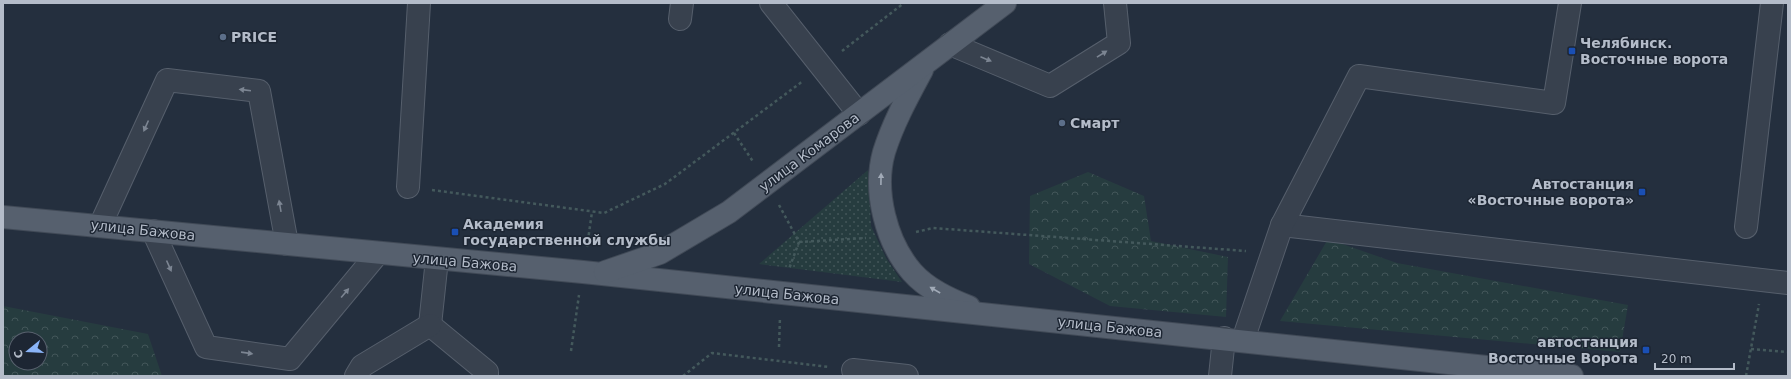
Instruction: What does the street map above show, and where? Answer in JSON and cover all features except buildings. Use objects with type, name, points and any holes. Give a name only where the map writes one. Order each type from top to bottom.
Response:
[{"type":"main road","name":"улица Комарова","points":[[598,274],[660,253],[729,212],[1005,3]]},
{"type":"main road","points":[[926,63],[899,114],[884,154],[881,175],[881,194],[884,216],[901,256],[913,273],[929,287],[952,300],[983,314]]},
{"type":"main road","name":"улица Бажова","points":[[3,217],[598,274],[1233,339],[1572,376]]},
{"type":"street","points":[[408,186],[419,3]]},
{"type":"street","points":[[771,3],[859,114]]},
{"type":"street","points":[[950,44],[1050,86],[1119,43],[1115,3]]},
{"type":"street","points":[[1220,376],[1233,339],[1272,253],[1282,225],[1359,76],[1554,103],[1570,3]]},
{"type":"street","points":[[1746,227],[1772,3]]},
{"type":"street","points":[[100,226],[167,80],[259,91],[287,244]]},
{"type":"street","points":[[1282,225],[1788,283]]},
{"type":"street","points":[[153,231],[206,347],[290,359],[378,253]]},
{"type":"street","points":[[430,325],[437,259]]},
{"type":"street","points":[[356,376],[362,366],[430,325]]},
{"type":"street","points":[[430,325],[487,372],[487,376]]},
{"type":"street","points":[[853,370],[907,376]]},
{"type":"path","points":[[408,186],[604,214],[665,184],[822,67],[904,3]]},
{"type":"path","points":[[734,133],[768,183],[799,242],[782,294],[779,347]]},
{"type":"path","points":[[799,242],[892,237],[933,228],[1272,253]]},
{"type":"path","points":[[1746,376],[1763,280]]},
{"type":"path","points":[[1751,349],[1788,352]]},
{"type":"path","points":[[683,376],[712,353],[853,370]]},
{"type":"green space","points":[[868,170],[871,226],[886,258],[902,282],[759,264]]},
{"type":"green space","points":[[1088,172],[1144,196],[1151,241],[1228,257],[1226,317],[1110,306],[1029,264],[1030,196]]},
{"type":"green space","points":[[1328,239],[1397,263],[1628,305],[1620,352],[1280,321]]},
{"type":"green space","points":[[3,306],[148,334],[162,376],[3,376]]},
{"type":"place","name":"PRICE","points":[[223,37]]},
{"type":"place","name":"Челябинск. Восточные ворота","points":[[1572,51]]},
{"type":"place","name":"Смарт","points":[[1062,123]]},
{"type":"place","name":"Автостанция «Восточные ворота»","points":[[1642,192]]},
{"type":"place","name":"Академия государственной службы","points":[[455,232]]},
{"type":"place","name":"автостанция Восточные Ворота","points":[[1646,350]]}]
